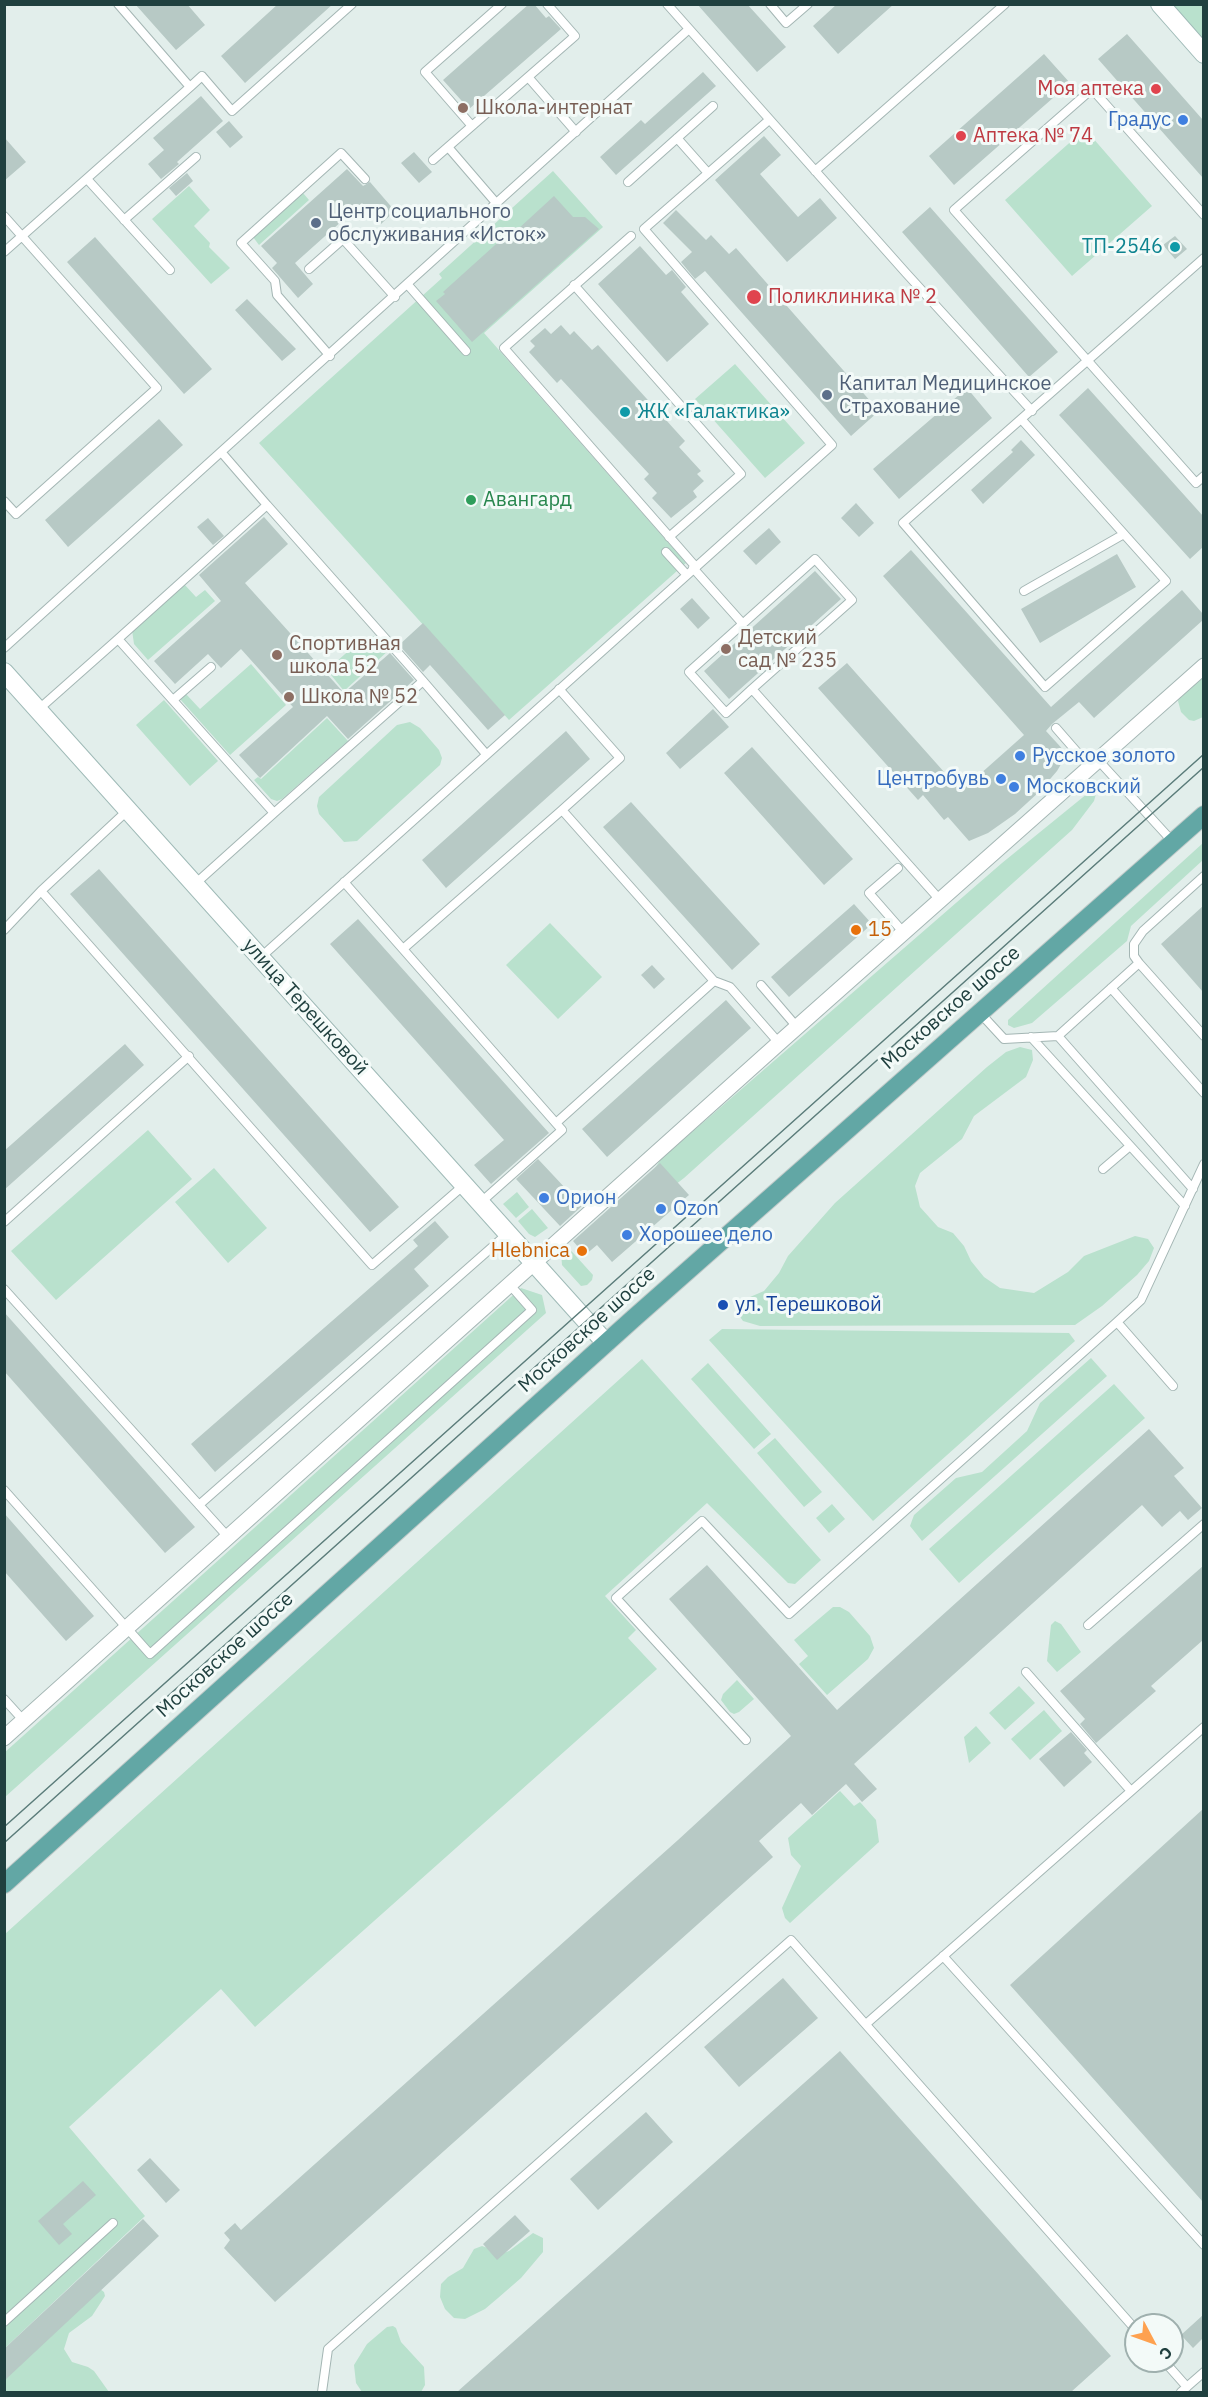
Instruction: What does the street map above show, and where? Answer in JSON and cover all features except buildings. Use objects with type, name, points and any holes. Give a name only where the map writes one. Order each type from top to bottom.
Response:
[{"type":"main road","name":"Московское шоссе","points":[[4,1884],[606,1343],[1203,815]]},
{"type":"street","points":[[1160,4],[1203,54]]},
{"type":"street","points":[[4,1738],[1203,666]]},
{"type":"street","name":"улица Терешковой","points":[[7,681],[39,709],[606,1343]]},
{"type":"lane","points":[[118,4],[190,87]]},
{"type":"lane","points":[[4,252],[202,76],[232,111],[352,4]]},
{"type":"lane","points":[[472,126],[426,72],[502,4]]},
{"type":"lane","points":[[433,160],[575,36],[547,4]]},
{"type":"lane","points":[[667,4],[1032,411]]},
{"type":"lane","points":[[770,4],[786,23],[808,4]]},
{"type":"lane","points":[[815,171],[1005,4]]},
{"type":"lane","points":[[4,648],[330,356],[689,29]]},
{"type":"lane","points":[[528,77],[576,132]]},
{"type":"lane","points":[[1203,215],[1092,89],[954,210],[1196,483],[1203,476]]},
{"type":"lane","points":[[628,182],[713,106]]},
{"type":"lane","points":[[261,957],[832,445],[644,229],[769,120]]},
{"type":"lane","points":[[677,138],[708,173]]},
{"type":"lane","points":[[448,147],[497,204]]},
{"type":"lane","points":[[330,356],[277,295],[275,281],[241,243],[341,153],[364,179]]},
{"type":"lane","points":[[124,220],[196,157]]},
{"type":"lane","points":[[87,179],[170,270]]},
{"type":"lane","points":[[4,216],[157,388],[16,514],[4,501]]},
{"type":"lane","points":[[631,236],[504,348],[743,624]]},
{"type":"lane","points":[[309,270],[343,239],[395,297]]},
{"type":"lane","points":[[1022,420],[1166,581],[1045,687],[903,524],[1203,258]]},
{"type":"lane","points":[[408,285],[466,351]]},
{"type":"lane","points":[[574,285],[741,474],[669,537]]},
{"type":"lane","points":[[222,453],[486,753]]},
{"type":"lane","points":[[39,709],[267,505]]},
{"type":"lane","points":[[1024,591],[1124,534]]},
{"type":"lane","points":[[666,552],[686,574]]},
{"type":"lane","points":[[816,560],[852,600],[752,689],[726,713],[689,672],[816,560]]},
{"type":"lane","points":[[118,639],[274,813]]},
{"type":"lane","points":[[173,700],[211,668]]},
{"type":"lane","points":[[195,884],[423,681]]},
{"type":"lane","points":[[404,949],[620,758],[559,689]]},
{"type":"lane","points":[[752,689],[940,900]]},
{"type":"lane","points":[[1056,728],[1173,842]]},
{"type":"lane","points":[[4,930],[41,891],[129,810]]},
{"type":"lane","points":[[562,810],[714,981],[730,987],[779,1043]]},
{"type":"lane","points":[[898,868],[869,893],[904,933]]},
{"type":"lane","points":[[1203,876],[1143,931],[1134,944],[1134,956],[1139,963],[1203,1036]]},
{"type":"lane","points":[[344,882],[562,1130],[479,1203]]},
{"type":"lane","points":[[41,891],[372,1265],[464,1185]]},
{"type":"lane","points":[[980,1012],[1004,1039],[1058,1036],[1139,963]]},
{"type":"lane","points":[[556,1123],[714,981]]},
{"type":"lane","points":[[761,985],[797,1027]]},
{"type":"lane","points":[[1111,988],[1203,1093]]},
{"type":"lane","points":[[1058,1036],[1193,1189]]},
{"type":"lane","points":[[1031,1037],[1185,1206]]},
{"type":"lane","points":[[4,1222],[189,1056]]},
{"type":"lane","points":[[1103,1169],[1130,1146]]},
{"type":"lane","points":[[746,1740],[616,1598],[702,1521],[789,1614],[1141,1300],[1203,1164]]},
{"type":"lane","points":[[199,1505],[507,1234]]},
{"type":"lane","points":[[4,1490],[150,1654],[532,1310],[510,1285]]},
{"type":"lane","points":[[4,1289],[228,1537]]},
{"type":"lane","points":[[1117,1322],[1173,1386]]},
{"type":"lane","points":[[1088,1625],[1203,1524]]},
{"type":"lane","points":[[1026,1672],[1131,1791]]},
{"type":"lane","points":[[4,1699],[24,1721]]},
{"type":"lane","points":[[866,2024],[1203,1727]]},
{"type":"lane","points":[[322,2392],[328,2349],[791,1940],[1124,2316]]},
{"type":"lane","points":[[944,1956],[1203,2245]]},
{"type":"lane","points":[[4,2322],[112,2223]]},
{"type":"lane","points":[[1172,2373],[1184,2390],[1203,2372]]},
{"type":"green space","points":[[1172,5],[1203,5],[1203,40]]},
{"type":"green space","points":[[1085,129],[1152,206],[1072,276],[1005,200]]},
{"type":"green space","name":"Авангард","points":[[553,171],[603,227],[484,333],[686,563],[509,720],[259,443],[442,278],[439,274]]},
{"type":"green space","points":[[189,186],[210,210],[194,226],[210,243],[209,247],[230,268],[211,284],[152,219]]},
{"type":"green space","points":[[303,193],[309,200],[259,245],[253,237]]},
{"type":"green space","points":[[735,364],[805,443],[765,478],[695,399]]},
{"type":"green space","points":[[184,584],[196,597],[205,590],[215,601],[148,660],[134,644],[132,630]]},
{"type":"green space","points":[[373,636],[389,650],[344,691],[327,670],[362,639]]},
{"type":"green space","points":[[251,664],[286,705],[230,755],[180,699],[186,694],[200,709]]},
{"type":"green space","points":[[1203,674],[1203,717],[1194,721],[1189,720],[1181,712],[1178,701],[1180,694]]},
{"type":"green space","points":[[164,700],[218,761],[190,786],[136,725]]},
{"type":"green space","points":[[327,718],[348,741],[282,799],[277,801],[271,799],[254,780],[258,777],[261,779]]},
{"type":"green space","points":[[410,722],[420,728],[439,750],[442,758],[440,765],[357,841],[344,842],[319,814],[317,806],[319,797],[397,725]]},
{"type":"green space","points":[[1093,789],[1096,794],[1094,801],[1072,830],[684,1178],[675,1185],[653,1171],[661,1159],[1002,863]]},
{"type":"green space","points":[[1203,843],[1203,860],[1131,926],[1127,941],[1032,1023],[1014,1028],[1008,1025],[1008,1020]]},
{"type":"green space","points":[[550,923],[602,977],[558,1019],[506,965]]},
{"type":"green space","points":[[1020,1047],[1032,1050],[1033,1060],[1026,1077],[974,1116],[962,1139],[920,1173],[915,1186],[920,1207],[938,1227],[953,1233],[984,1277],[1000,1288],[1034,1293],[1068,1272],[1084,1256],[1135,1236],[1148,1239],[1154,1248],[1149,1261],[1137,1275],[1102,1306],[1075,1325],[760,1326],[743,1321],[738,1314],[741,1305],[750,1297],[764,1291],[779,1273],[788,1256],[835,1203],[987,1067],[1006,1052]]},
{"type":"green space","points":[[148,1130],[192,1179],[56,1300],[11,1251]]},
{"type":"green space","points":[[214,1168],[267,1228],[228,1263],[175,1202]]},
{"type":"green space","points":[[517,1192],[529,1207],[516,1218],[503,1204]]},
{"type":"green space","points":[[532,1209],[548,1228],[535,1237],[529,1234],[518,1221]]},
{"type":"green space","points":[[566,1245],[593,1275],[587,1285],[581,1286],[562,1265],[561,1253]]},
{"type":"green space","points":[[521,1288],[542,1295],[546,1313],[5,1797],[4,1753]]},
{"type":"green space","points":[[722,1329],[1069,1333],[1075,1341],[873,1521],[709,1340]]},
{"type":"green space","points":[[1091,1358],[1107,1376],[922,1541],[910,1526],[914,1515],[956,1478],[982,1472],[1027,1431],[1040,1403]]},
{"type":"green space","points":[[642,1359],[821,1560],[795,1584],[788,1583],[707,1503],[605,1596],[636,1630],[628,1638],[657,1669],[255,2027],[221,1989],[69,2127],[145,2216],[5,2348],[5,1934]]},
{"type":"green space","points":[[708,1363],[771,1434],[754,1449],[691,1379]]},
{"type":"green space","points":[[1114,1384],[1145,1418],[959,1583],[929,1549]]},
{"type":"green space","points":[[775,1438],[822,1492],[804,1507],[757,1453]]},
{"type":"green space","points":[[832,1504],[845,1519],[829,1533],[816,1518]]},
{"type":"green space","points":[[833,1607],[840,1607],[849,1612],[870,1636],[874,1648],[868,1659],[827,1695],[799,1664],[808,1656],[794,1640]]},
{"type":"green space","points":[[1055,1621],[1061,1624],[1081,1652],[1057,1672],[1047,1661],[1051,1625]]},
{"type":"green space","points":[[737,1680],[754,1699],[734,1714],[721,1700],[723,1694]]},
{"type":"green space","points":[[1019,1686],[1035,1703],[1005,1730],[989,1713]]},
{"type":"green space","points":[[1044,1710],[1062,1731],[1030,1760],[1011,1739]]},
{"type":"green space","points":[[976,1726],[991,1743],[969,1763],[964,1737]]},
{"type":"green space","points":[[840,1791],[854,1806],[860,1802],[876,1820],[879,1842],[790,1923],[785,1918],[782,1908],[801,1866],[791,1855],[788,1838]]},
{"type":"green space","points":[[533,2233],[543,2238],[543,2252],[521,2278],[498,2298],[485,2309],[465,2319],[454,2318],[445,2309],[440,2297],[441,2284],[463,2268],[474,2249],[482,2246],[503,2253]]},
{"type":"green space","points":[[100,2289],[105,2296],[92,2316],[69,2333],[64,2349],[72,2362],[94,2371],[109,2392],[5,2392],[4,2365]]},
{"type":"green space","points":[[393,2326],[401,2342],[424,2367],[425,2385],[421,2392],[362,2392],[356,2383],[354,2365],[367,2344],[387,2327]]},
{"type":"tram line","points":[[4,1827],[1204,754]]},
{"type":"tram line","points":[[4,1843],[1204,767]]},
{"type":"place","name":"Моя аптека","points":[[1156,89]]},
{"type":"place","name":"Школа-интернат","points":[[463,108]]},
{"type":"place","name":"Градус","points":[[1183,120]]},
{"type":"place","name":"Аптека № 74","points":[[961,136]]},
{"type":"place","name":"Центр социального обслуживания «Исток»","points":[[316,223]]},
{"type":"place","name":"ТП-2546","points":[[1175,247]]},
{"type":"place","name":"Поликлиника № 2","points":[[754,297]]},
{"type":"place","name":"Капитал Медицинское Страхование","points":[[827,395]]},
{"type":"place","name":"ЖК «Галактика»","points":[[625,412]]},
{"type":"place","name":"Авангард","points":[[471,500]]},
{"type":"place","name":"Детский сад № 235","points":[[726,649]]},
{"type":"place","name":"Спортивная школа 52","points":[[277,655]]},
{"type":"place","name":"Школа № 52","points":[[289,697]]},
{"type":"place","name":"Русское золото","points":[[1020,756]]},
{"type":"place","name":"Центробувь","points":[[1001,779]]},
{"type":"place","name":"Московский","points":[[1014,787]]},
{"type":"place","name":"15","points":[[856,930]]},
{"type":"place","name":"Орион","points":[[544,1198]]},
{"type":"place","name":"Ozon","points":[[661,1209]]},
{"type":"place","name":"Хорошее дело","points":[[627,1235]]},
{"type":"place","name":"Hlebnica","points":[[582,1251]]},
{"type":"place","name":"ул. Терешковой","points":[[723,1305]]}]
